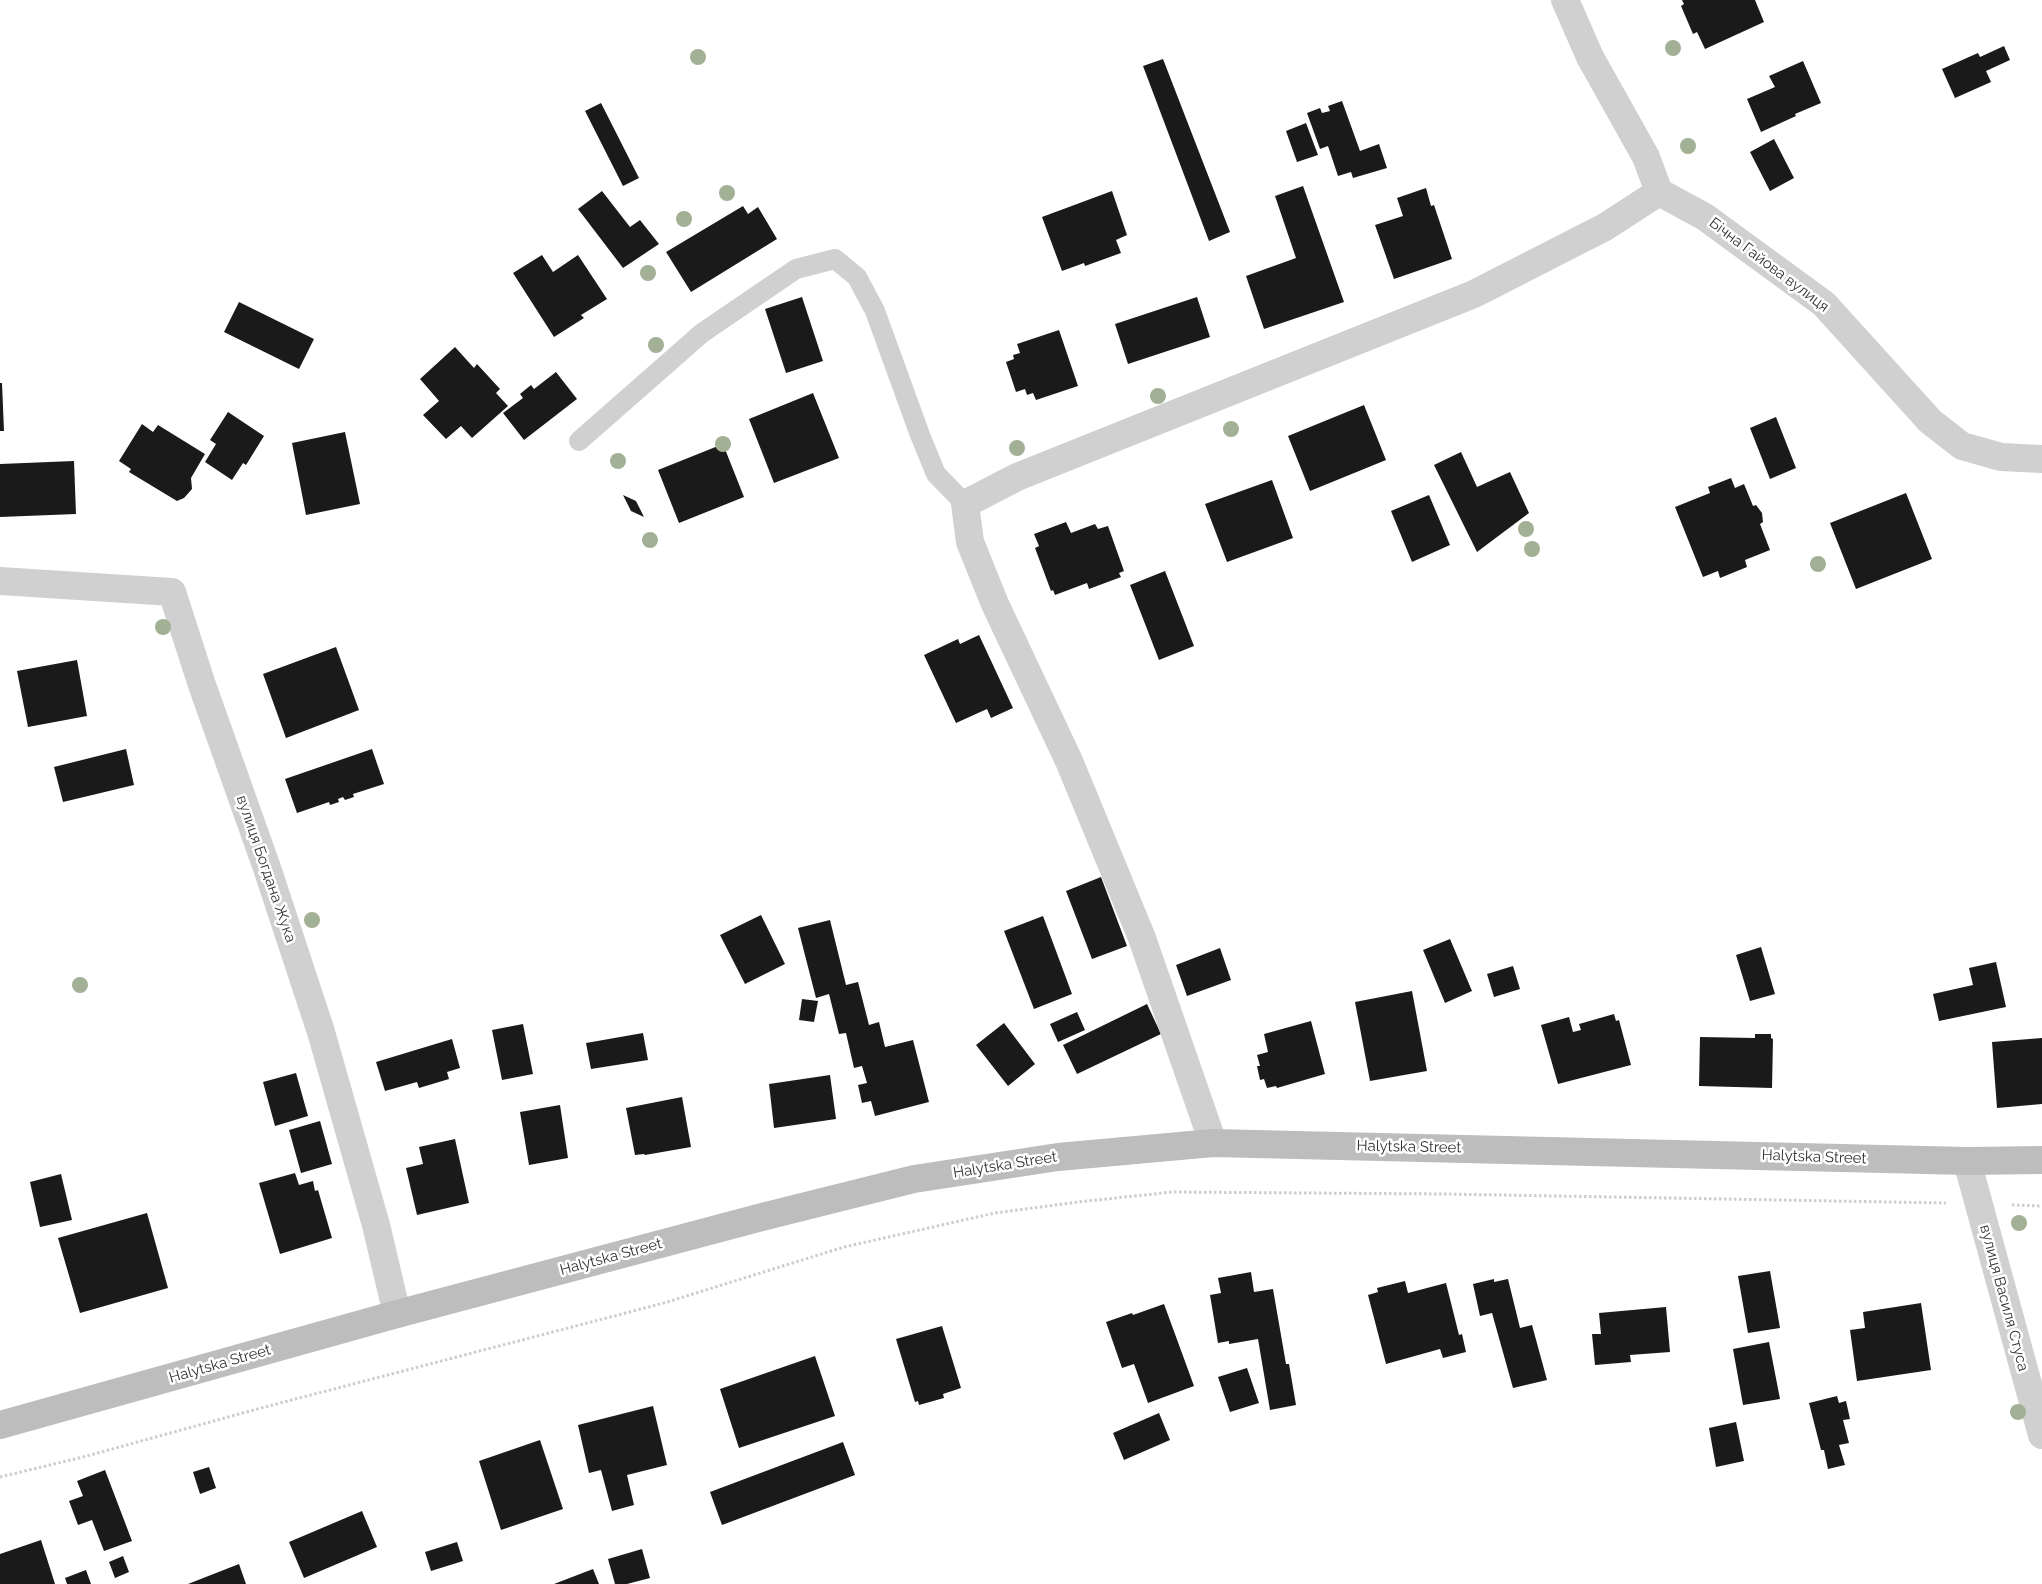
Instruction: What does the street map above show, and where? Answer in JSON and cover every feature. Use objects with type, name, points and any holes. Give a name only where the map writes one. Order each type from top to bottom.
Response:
[{"type":"street","points":[[1213,1143],[1142,938],[1069,761],[995,604],[970,542],[965,504],[1017,477],[1474,294],[1605,227],[1659,192],[1646,157],[1590,57],[1565,0]]},
{"type":"street","name":"Бічна Гайова вулиця","points":[[1659,192],[1705,217],[1824,304],[1930,421],[1962,446],[2001,457],[2042,459]]},
{"type":"street","name":"вулиця Богдана Жука","points":[[0,581],[172,592],[321,1032],[376,1225],[397,1314]]},
{"type":"street","name":"Halytska Street","points":[[0,1425],[397,1314],[762,1217],[914,1179],[1058,1157],[1213,1143],[1967,1160],[2042,1160]]},
{"type":"street","name":"вулиця Василя Стуса","points":[[1967,1160],[2042,1435]]},
{"type":"lane","points":[[579,441],[702,333],[796,269],[835,259],[857,276],[875,311],[936,474],[965,504]]},
{"type":"path","points":[[0,1477],[83,1457],[261,1408],[664,1303],[844,1247],[994,1213],[1172,1192],[1271,1192],[2042,1206]]},
{"type":"building","points":[[1682,0],[1755,0],[1764,22],[1705,49],[1697,32],[1693,34],[1681,6],[1684,4]]},
{"type":"building","points":[[2004,46],[2010,60],[1986,71],[1991,82],[1955,98],[1942,69],[1978,53],[1980,57]]},
{"type":"building","points":[[1163,59],[1230,232],[1209,241],[1143,66]]},
{"type":"building","points":[[1803,61],[1821,103],[1761,132],[1747,99],[1775,87],[1769,76]]},
{"type":"building","points":[[1342,101],[1360,151],[1379,144],[1387,168],[1353,178],[1351,172],[1338,176],[1328,146],[1320,149],[1307,113],[1320,108],[1322,113],[1330,111],[1328,106]]},
{"type":"building","points":[[601,103],[639,178],[623,186],[585,111]]},
{"type":"building","points":[[1306,123],[1318,155],[1297,162],[1286,131]]},
{"type":"building","points":[[1774,139],[1794,178],[1770,191],[1750,152]]},
{"type":"building","points":[[1303,186],[1344,302],[1264,329],[1246,276],[1296,258],[1275,196]]},
{"type":"building","points":[[1426,188],[1431,206],[1434,205],[1452,259],[1394,279],[1375,225],[1403,216],[1397,198]]},
{"type":"building","points":[[602,191],[630,227],[640,220],[659,244],[623,268],[578,209]]},
{"type":"building","points":[[1112,191],[1127,235],[1116,240],[1121,253],[1085,266],[1084,263],[1062,271],[1042,217]]},
{"type":"building","points":[[743,206],[748,214],[758,207],[777,239],[691,292],[666,252]]},
{"type":"building","points":[[542,255],[553,272],[578,255],[607,299],[581,315],[584,318],[554,337],[513,273]]},
{"type":"building","points":[[802,297],[823,361],[786,373],[765,309]]},
{"type":"building","points":[[1197,297],[1210,337],[1128,364],[1115,324]]},
{"type":"building","points":[[239,302],[314,339],[299,369],[224,332]]},
{"type":"building","points":[[1059,330],[1078,386],[1036,400],[1033,393],[1027,395],[1025,389],[1016,392],[1006,362],[1014,359],[1013,355],[1020,353],[1017,344]]},
{"type":"building","points":[[455,347],[474,368],[477,364],[500,389],[496,393],[508,406],[472,438],[461,426],[446,439],[423,415],[439,401],[420,379]]},
{"type":"building","points":[[556,372],[577,399],[524,440],[503,413],[523,398],[520,394],[531,385],[534,389]]},
{"type":"building","points":[[0,383],[2,383],[4,431],[0,431]]},
{"type":"building","points":[[813,393],[839,458],[774,483],[749,419]]},
{"type":"building","points":[[1364,405],[1386,460],[1310,491],[1288,436]]},
{"type":"building","points":[[228,412],[264,436],[246,465],[243,463],[232,480],[205,462],[216,444],[210,440]]},
{"type":"building","points":[[1776,417],[1796,468],[1770,479],[1750,428]]},
{"type":"building","points":[[142,424],[153,432],[158,425],[205,454],[191,478],[192,489],[184,498],[177,501],[129,472],[131,469],[119,461]]},
{"type":"building","points":[[345,432],[360,504],[306,515],[292,443]]},
{"type":"building","points":[[723,444],[744,497],[679,523],[658,470]]},
{"type":"building","points":[[1461,452],[1477,487],[1510,472],[1529,513],[1477,552],[1434,465]]},
{"type":"building","points":[[74,461],[76,514],[0,517],[0,464]]},
{"type":"building","points":[[1731,478],[1735,488],[1744,484],[1753,506],[1756,505],[1762,513],[1763,522],[1760,524],[1770,550],[1745,560],[1747,567],[1720,578],[1718,571],[1703,577],[1675,507],[1710,493],[1708,487]]},
{"type":"building","points":[[1272,480],[1293,538],[1227,562],[1205,504]]},
{"type":"building","points":[[1906,493],[1932,559],[1856,589],[1830,523]]},
{"type":"building","points":[[623,495],[636,501],[644,517],[631,511]]},
{"type":"building","points":[[1429,495],[1450,545],[1412,562],[1391,511]]},
{"type":"building","points":[[1066,522],[1071,533],[1095,524],[1098,529],[1108,526],[1124,571],[1119,573],[1121,577],[1089,589],[1087,583],[1055,595],[1053,590],[1051,591],[1035,548],[1039,546],[1034,534]]},
{"type":"building","points":[[1165,571],[1194,646],[1159,660],[1130,585]]},
{"type":"building","points":[[979,635],[1013,708],[991,718],[987,709],[956,723],[924,655],[958,639],[960,644]]},
{"type":"building","points":[[336,647],[359,710],[286,738],[263,674]]},
{"type":"building","points":[[77,660],[87,716],[28,727],[17,671]]},
{"type":"building","points":[[126,749],[134,785],[63,802],[54,767]]},
{"type":"building","points":[[372,749],[384,784],[353,794],[354,797],[345,800],[343,797],[338,799],[339,802],[330,805],[329,802],[297,813],[285,779]]},
{"type":"building","points":[[1101,877],[1127,946],[1092,959],[1066,891]]},
{"type":"building","points":[[761,915],[785,964],[745,984],[720,935]]},
{"type":"building","points":[[1043,916],[1072,994],[1034,1009],[1004,931]]},
{"type":"building","points":[[830,920],[846,985],[858,982],[869,1025],[879,1022],[885,1047],[913,1040],[929,1102],[875,1116],[871,1101],[862,1103],[858,1085],[867,1083],[862,1066],[854,1068],[846,1033],[839,1034],[829,994],[816,998],[798,928]]},
{"type":"building","points":[[1450,939],[1472,991],[1445,1003],[1423,950]]},
{"type":"building","points":[[1761,947],[1775,994],[1750,1001],[1736,955]]},
{"type":"building","points":[[1220,948],[1231,980],[1187,996],[1176,965]]},
{"type":"building","points":[[1996,962],[2006,1007],[1939,1021],[1933,994],[1973,985],[1969,968]]},
{"type":"building","points":[[1513,966],[1520,989],[1494,997],[1487,974]]},
{"type":"building","points":[[1412,991],[1427,1071],[1370,1081],[1355,1002]]},
{"type":"building","points":[[802,999],[818,1001],[814,1022],[799,1020]]},
{"type":"building","points":[[1147,1004],[1161,1034],[1077,1074],[1063,1045]]},
{"type":"building","points":[[1077,1012],[1085,1030],[1058,1042],[1050,1024]]},
{"type":"building","points":[[1614,1014],[1616,1021],[1619,1020],[1631,1065],[1558,1084],[1541,1025],[1569,1017],[1573,1032],[1581,1030],[1579,1024]]},
{"type":"building","points":[[1311,1021],[1325,1074],[1277,1088],[1276,1086],[1267,1088],[1264,1079],[1260,1080],[1257,1066],[1260,1066],[1257,1055],[1268,1052],[1264,1034]]},
{"type":"building","points":[[1004,1023],[1035,1064],[1008,1086],[976,1045]]},
{"type":"building","points":[[523,1024],[533,1074],[502,1080],[492,1030]]},
{"type":"building","points":[[643,1033],[648,1060],[591,1069],[586,1043]]},
{"type":"building","points":[[1755,1034],[1771,1034],[1773,1039],[1772,1088],[1699,1086],[1700,1037],[1755,1038]]},
{"type":"building","points":[[2042,1038],[2042,1104],[1997,1108],[1992,1042]]},
{"type":"building","points":[[452,1039],[460,1068],[447,1072],[449,1079],[419,1088],[417,1082],[385,1091],[376,1062]]},
{"type":"building","points":[[296,1073],[308,1116],[275,1126],[263,1082]]},
{"type":"building","points":[[830,1075],[836,1119],[774,1128],[769,1084]]},
{"type":"building","points":[[682,1097],[691,1147],[635,1155],[626,1108]]},
{"type":"building","points":[[560,1105],[568,1158],[529,1165],[520,1112]]},
{"type":"building","points":[[320,1121],[332,1164],[301,1173],[289,1130]]},
{"type":"building","points":[[455,1139],[469,1203],[417,1215],[406,1168],[423,1164],[419,1147]]},
{"type":"building","points":[[295,1173],[299,1185],[313,1181],[315,1191],[318,1190],[332,1238],[280,1254],[259,1183]]},
{"type":"building","points":[[61,1174],[72,1220],[40,1227],[30,1182]]},
{"type":"building","points":[[147,1213],[168,1288],[80,1313],[58,1238]]},
{"type":"building","points":[[1770,1271],[1780,1328],[1748,1333],[1738,1276]]},
{"type":"building","points":[[1251,1272],[1254,1292],[1273,1289],[1286,1364],[1289,1364],[1296,1405],[1270,1410],[1258,1339],[1229,1344],[1229,1341],[1218,1343],[1210,1295],[1221,1293],[1218,1278]]},
{"type":"building","points":[[1494,1279],[1494,1282],[1508,1279],[1520,1328],[1532,1325],[1547,1380],[1513,1388],[1492,1313],[1480,1316],[1473,1284]]},
{"type":"building","points":[[1405,1281],[1408,1293],[1446,1283],[1459,1335],[1462,1334],[1466,1352],[1443,1358],[1440,1349],[1386,1364],[1368,1295],[1378,1292],[1377,1288]]},
{"type":"building","points":[[1921,1303],[1931,1370],[1857,1381],[1850,1330],[1865,1328],[1863,1312]]},
{"type":"building","points":[[1164,1304],[1194,1386],[1148,1403],[1134,1364],[1122,1368],[1106,1322]]},
{"type":"building","points":[[1666,1307],[1670,1352],[1630,1355],[1631,1362],[1595,1365],[1592,1334],[1601,1334],[1599,1313]]},
{"type":"building","points":[[942,1326],[961,1388],[943,1394],[944,1398],[919,1405],[918,1401],[915,1402],[896,1339]]},
{"type":"building","points":[[1769,1342],[1780,1399],[1743,1405],[1733,1349]]},
{"type":"building","points":[[815,1356],[835,1416],[739,1448],[720,1389]]},
{"type":"building","points":[[1247,1368],[1259,1403],[1230,1412],[1218,1377]]},
{"type":"building","points":[[1837,1396],[1839,1403],[1846,1401],[1850,1419],[1843,1420],[1849,1443],[1839,1445],[1845,1465],[1828,1469],[1809,1403]]},
{"type":"building","points":[[653,1406],[667,1465],[627,1475],[634,1505],[612,1511],[601,1470],[589,1473],[578,1425]]},
{"type":"building","points":[[1159,1413],[1170,1440],[1124,1460],[1113,1433]]},
{"type":"building","points":[[1736,1422],[1744,1461],[1716,1467],[1709,1428]]},
{"type":"building","points":[[540,1440],[563,1509],[501,1530],[479,1461]]},
{"type":"building","points":[[843,1442],[855,1475],[722,1525],[710,1492]]},
{"type":"building","points":[[209,1467],[216,1488],[200,1494],[193,1472]]},
{"type":"building","points":[[105,1470],[132,1541],[104,1551],[92,1520],[78,1525],[69,1501],[83,1496],[77,1481]]},
{"type":"building","points":[[362,1511],[377,1547],[304,1578],[289,1542]]},
{"type":"building","points":[[41,1540],[55,1584],[0,1584],[0,1554]]},
{"type":"building","points":[[457,1542],[463,1561],[431,1571],[425,1552]]},
{"type":"building","points":[[642,1549],[650,1578],[627,1584],[615,1584],[608,1559]]},
{"type":"building","points":[[123,1556],[129,1572],[115,1578],[109,1562]]},
{"type":"building","points":[[239,1564],[246,1584],[188,1584]]},
{"type":"building","points":[[593,1569],[599,1584],[554,1584]]},
{"type":"building","points":[[86,1570],[91,1584],[67,1584],[65,1578]]}]
